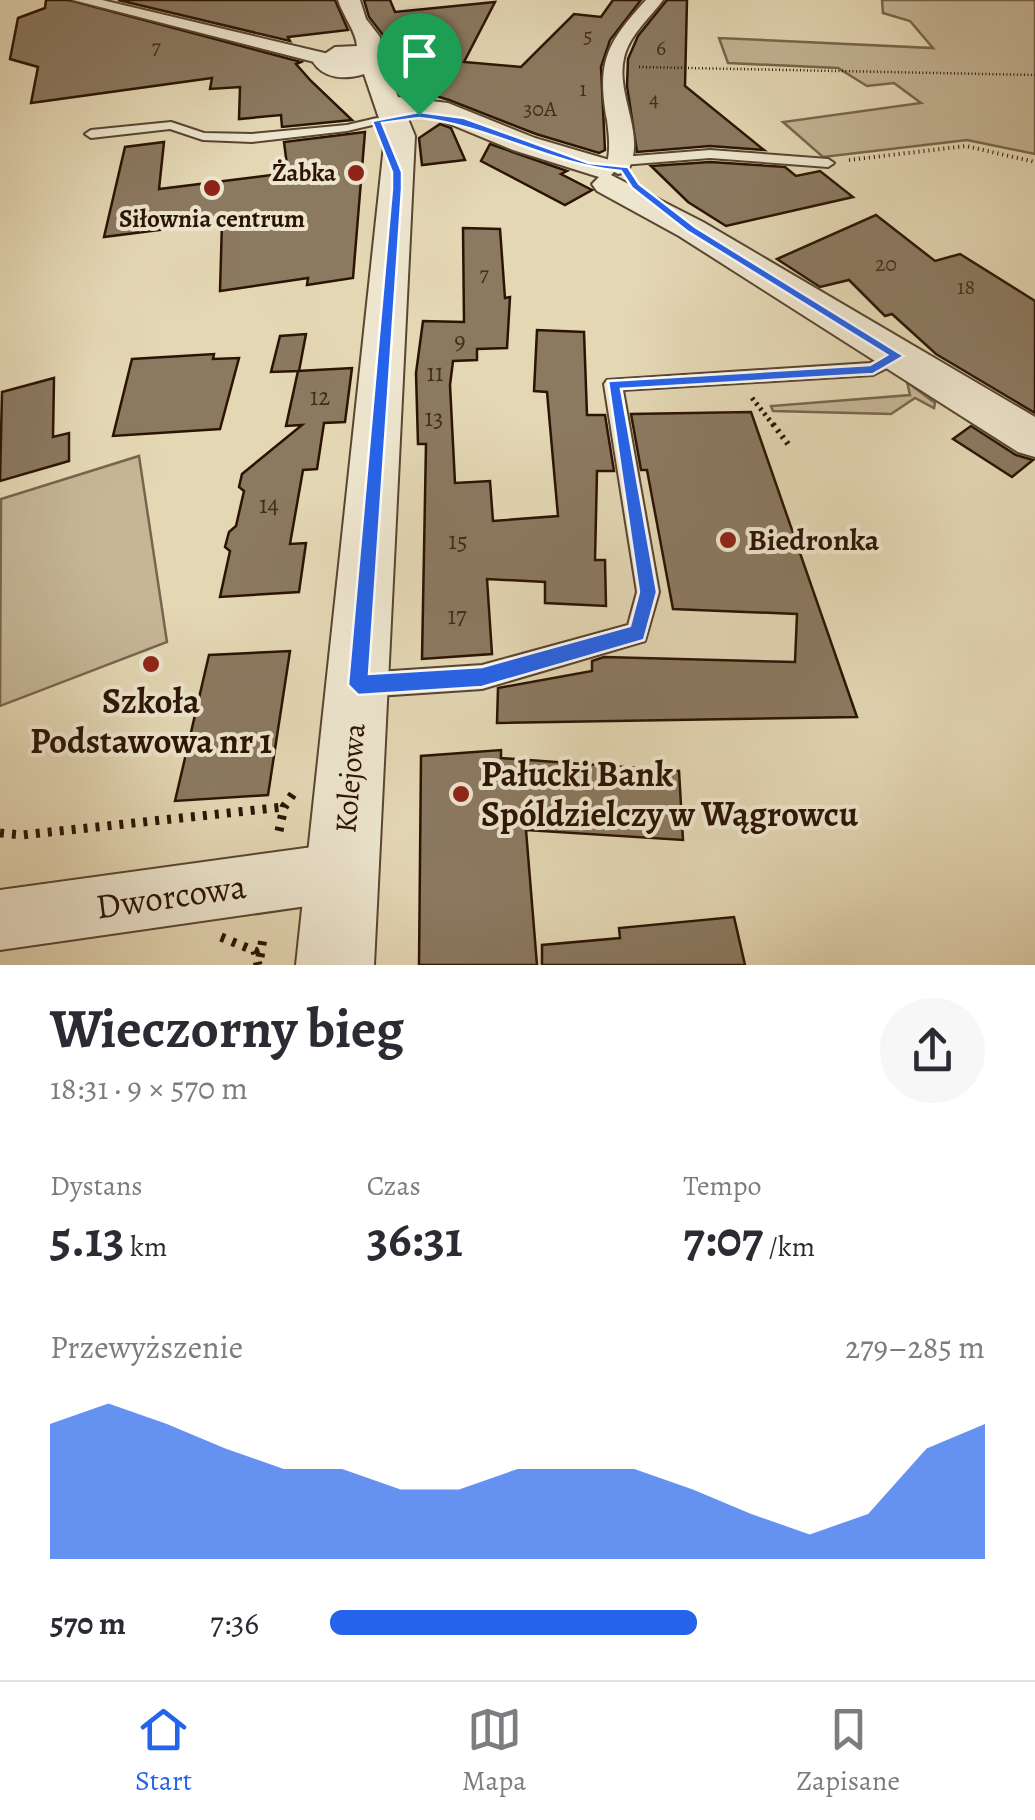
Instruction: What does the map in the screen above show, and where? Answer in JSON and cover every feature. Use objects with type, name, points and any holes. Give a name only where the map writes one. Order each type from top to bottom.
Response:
[{"type":"street","points":[[81,0],[352,59]]},
{"type":"street","points":[[613,173],[624,151],[614,108],[612,66],[625,36],[654,0]]},
{"type":"street","name":"Kolejowa","points":[[335,965],[397,172],[386,114],[352,59],[368,37],[352,10]]},
{"type":"street","points":[[386,114],[430,114],[461,120],[613,173],[691,229],[1035,438]]},
{"type":"street","name":"Dworcowa","points":[[0,920],[342,872]]},
{"type":"lane","points":[[90,134],[171,125],[203,136],[252,138],[347,128],[386,114]]},
{"type":"lane","points":[[613,173],[710,154],[828,163]]},
{"type":"lane","points":[[358,685],[482,677],[638,633],[648,592],[613,384],[873,370],[897,356]]},
{"type":"path","points":[[612,66],[1035,75]]},
{"type":"path","points":[[828,163],[940,146],[966,146],[1035,162]]},
{"type":"path","points":[[737,379],[788,444]]},
{"type":"path","points":[[280,832],[284,807],[303,774]]},
{"type":"path","points":[[0,833],[22,835],[284,807]]},
{"type":"path","points":[[260,958],[262,938]]},
{"type":"shaded area","points":[[882,0],[1035,0],[1035,154],[967,140],[823,157],[783,122],[921,103],[894,83],[867,86],[838,68],[728,63],[719,38],[933,48],[910,21],[883,13]]},
{"type":"shaded area","points":[[907,382],[935,403],[934,408],[915,398],[891,414],[773,411],[771,406],[910,395]]},
{"type":"shaded area","points":[[139,456],[167,642],[0,706],[1,499]]},
{"type":"building","points":[[46,0],[69,0],[301,62],[296,64],[352,120],[282,127],[281,115],[239,119],[240,87],[210,89],[212,78],[31,103],[38,67],[10,59],[18,18],[45,8]]},
{"type":"building","points":[[118,0],[335,0],[348,30],[288,37],[290,41]]},
{"type":"building","points":[[364,0],[390,0],[395,12],[495,2],[464,62],[521,67],[574,14],[601,17],[613,0],[641,0],[610,40],[601,67],[605,150],[599,153],[536,134],[397,84],[385,54],[383,35],[369,17]]},
{"type":"building","points":[[667,0],[687,0],[685,86],[764,150],[710,146],[637,152],[627,86],[628,59],[638,36]]},
{"type":"building","points":[[440,124],[451,128],[465,160],[422,165],[419,138]]},
{"type":"building","points":[[365,132],[353,278],[307,285],[308,278],[220,291],[222,222],[104,237],[125,147],[164,142],[159,189],[288,173],[284,142]]},
{"type":"building","points":[[490,144],[567,171],[561,174],[592,190],[565,205],[481,161]]},
{"type":"building","points":[[710,162],[785,167],[796,176],[820,171],[853,197],[726,226],[688,202],[651,166]]},
{"type":"building","points":[[876,215],[935,261],[960,254],[1035,301],[1035,413],[936,354],[892,314],[885,316],[849,280],[820,287],[777,259]]},
{"type":"building","points":[[463,228],[500,229],[505,298],[510,297],[507,348],[477,349],[477,360],[453,361],[450,385],[455,483],[490,481],[493,521],[558,516],[547,392],[534,391],[537,330],[584,332],[587,415],[605,415],[614,471],[597,471],[595,560],[605,560],[606,606],[545,603],[545,582],[487,579],[492,654],[422,659],[426,444],[418,444],[416,373],[423,321],[464,322]]},
{"type":"building","points":[[306,334],[299,371],[271,372],[280,336]]},
{"type":"building","points":[[214,354],[213,359],[239,358],[220,429],[113,436],[132,359]]},
{"type":"building","points":[[352,368],[345,422],[324,423],[317,469],[303,470],[290,544],[306,543],[299,592],[220,597],[230,551],[225,547],[229,532],[236,526],[244,491],[239,487],[242,474],[302,425],[286,426],[298,371]]},
{"type":"building","points":[[54,378],[53,437],[69,433],[69,461],[0,481],[2,392]]},
{"type":"building","name":"Biedronka","points":[[751,412],[857,717],[497,723],[498,688],[592,671],[592,661],[604,657],[795,662],[797,614],[673,609],[647,470],[641,470],[631,414]]},
{"type":"building","points":[[971,426],[1016,455],[1033,460],[1012,477],[953,439]]},
{"type":"building","points":[[290,651],[268,795],[175,801],[209,655]]},
{"type":"building","points":[[501,750],[501,758],[679,771],[683,840],[526,830],[537,965],[419,965],[421,756]]},
{"type":"building","points":[[734,917],[745,965],[542,965],[542,945],[620,938],[619,928]]},
{"type":"place","name":"Żabka","points":[[356,173]]},
{"type":"place","name":"Siłownia centrum","points":[[212,188]]},
{"type":"place","name":"Biedronka","points":[[728,540]]},
{"type":"place","name":"Szkoła Podstawowa nr 1","points":[[151,664]]},
{"type":"place","name":"Pałucki Bank Spóldzielczy w Wągrowcu","points":[[461,794]]},
{"type":"route","points":[[419,115],[461,120],[588,166],[624,169],[636,186],[691,229],[897,356],[873,370],[613,384],[648,592],[638,633],[482,677],[358,685],[397,189],[397,172],[377,121],[419,115]]}]
